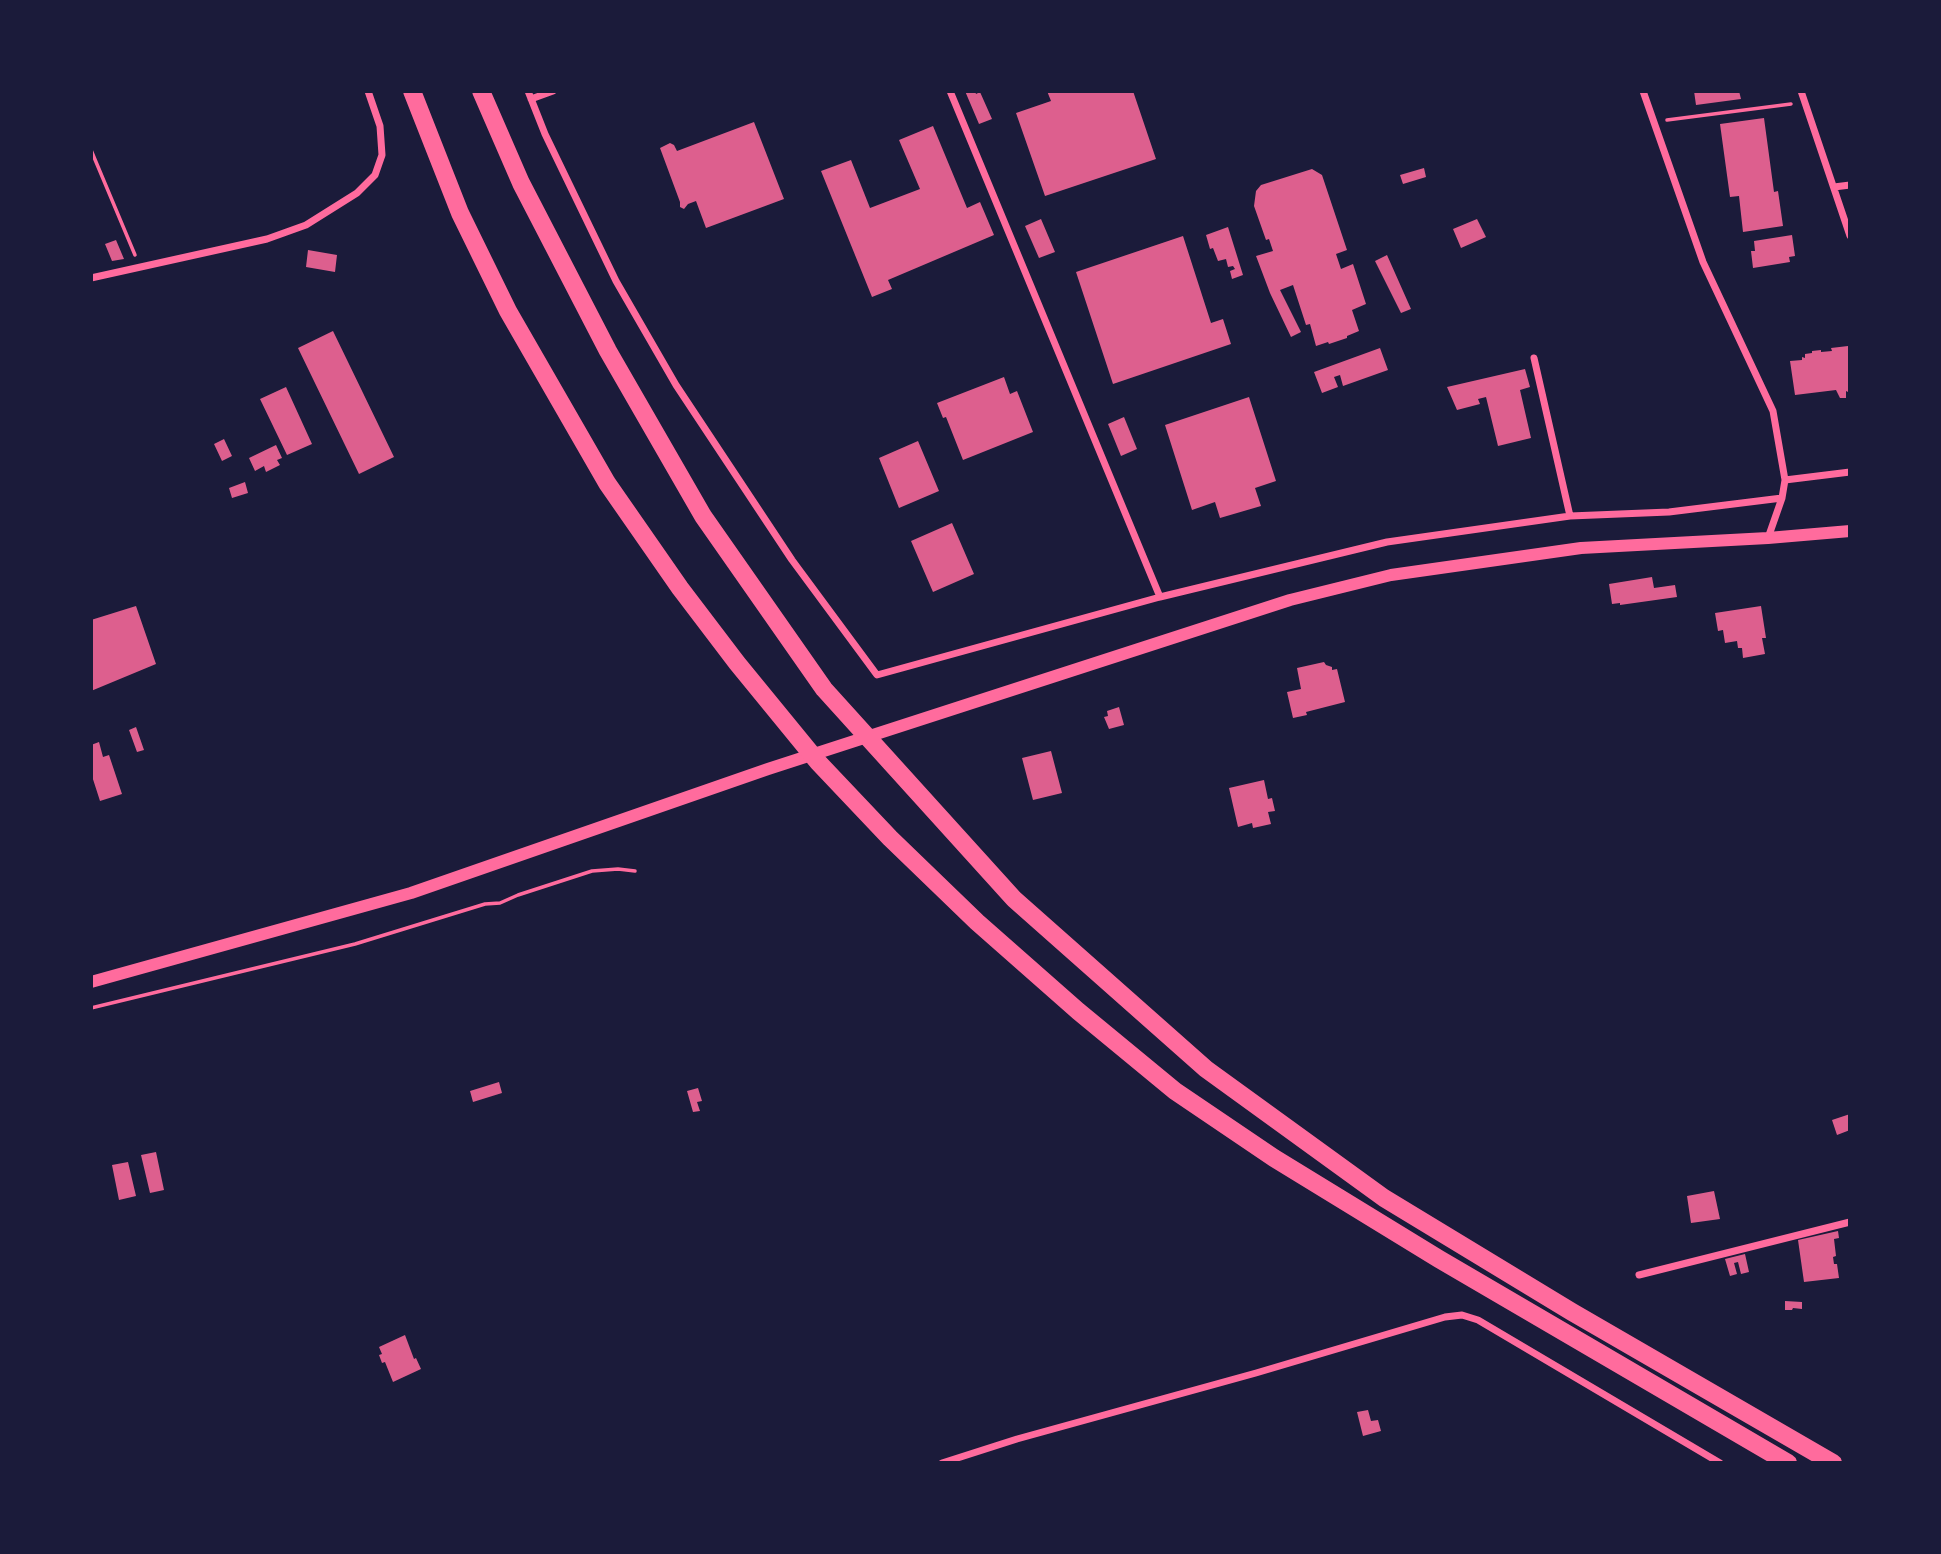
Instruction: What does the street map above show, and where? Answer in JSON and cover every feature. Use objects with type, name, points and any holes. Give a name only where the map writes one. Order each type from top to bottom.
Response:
[{"type":"highway","points":[[412,91],[460,213],[508,311],[607,483],[680,588],[737,663],[818,762],[890,838],[987,931],[1175,1091],[1275,1158],[1440,1259],[1788,1463]]},
{"type":"highway","points":[[481,91],[521,183],[608,351],[704,516],[824,689],[1014,899],[1206,1069],[1384,1198],[1572,1312],[1833,1463]]},
{"type":"street","points":[[91,278],[267,239],[306,225],[357,193],[376,174],[382,155],[380,126],[368,91]]},
{"type":"street","points":[[553,91],[529,95],[616,281],[676,385],[792,560],[877,675],[1160,597],[1387,542],[1570,516],[1669,512],[1782,498]]},
{"type":"street","points":[[950,91],[1160,597]]},
{"type":"street","points":[[1643,91],[1703,262],[1773,411],[1785,480],[1782,498],[1768,538]]},
{"type":"street","points":[[1801,91],[1850,236]]},
{"type":"street","points":[[1834,187],[1850,185]]},
{"type":"street","points":[[1534,358],[1570,516]]},
{"type":"street","points":[[1785,480],[1850,471]]},
{"type":"street","points":[[91,982],[411,893],[768,769],[1290,600],[1391,575],[1581,548],[1850,531]]},
{"type":"street","points":[[1639,1275],[1850,1222]]},
{"type":"street","points":[[942,1463],[1017,1439],[1445,1317],[1462,1315],[1478,1320],[1720,1463]]},
{"type":"path","points":[[1654,122],[1805,102]]},
{"type":"path","points":[[91,150],[141,268]]},
{"type":"path","points":[[91,1008],[355,944],[485,904],[500,903],[592,871],[635,871]]},
{"type":"building","points":[[965,91],[975,91],[976,94],[980,92],[992,119],[979,124]]},
{"type":"building","points":[[1047,91],[1133,91],[1156,159],[1045,196],[1016,113],[1051,101]]},
{"type":"building","points":[[1694,91],[1739,91],[1741,99],[1696,105]]},
{"type":"building","points":[[1764,118],[1774,192],[1778,191],[1783,226],[1743,232],[1739,196],[1730,197],[1720,124]]},
{"type":"building","points":[[754,122],[784,199],[706,228],[696,201],[684,209],[680,207],[660,148],[670,143],[677,151]]},
{"type":"building","points":[[933,126],[967,208],[980,202],[994,235],[888,280],[892,289],[872,297],[821,171],[851,160],[870,208],[920,189],[899,140]]},
{"type":"building","points":[[1424,168],[1426,177],[1403,184],[1400,175]]},
{"type":"building","points":[[1312,169],[1322,175],[1347,250],[1336,254],[1341,269],[1353,264],[1366,304],[1352,310],[1359,331],[1347,338],[1316,346],[1310,324],[1306,325],[1293,285],[1280,290],[1301,332],[1291,337],[1270,293],[1256,256],[1273,251],[1269,239],[1266,240],[1254,206],[1256,191],[1261,185]]},
{"type":"building","points":[[1041,219],[1055,252],[1039,258],[1025,226]]},
{"type":"building","points":[[1477,219],[1486,237],[1461,248],[1453,229]]},
{"type":"building","points":[[1228,227],[1243,275],[1232,279],[1230,271],[1235,269],[1233,266],[1228,267],[1226,259],[1218,261],[1213,248],[1210,249],[1206,235]]},
{"type":"building","points":[[1792,235],[1795,256],[1789,257],[1790,262],[1753,268],[1751,251],[1755,251],[1754,241]]},
{"type":"building","points":[[1183,236],[1211,323],[1223,319],[1231,344],[1113,384],[1076,272]]},
{"type":"building","points":[[116,240],[124,259],[112,261],[105,244]]},
{"type":"building","points":[[308,250],[337,255],[335,272],[306,267]]},
{"type":"building","points":[[1387,255],[1411,309],[1401,313],[1375,261]]},
{"type":"building","points":[[333,331],[394,457],[359,474],[298,348]]},
{"type":"building","points":[[1848,346],[1850,393],[1846,391],[1846,398],[1840,398],[1836,390],[1795,395],[1790,361],[1802,360],[1805,354],[1812,351],[1832,351],[1831,348]]},
{"type":"building","points":[[1380,348],[1388,370],[1343,386],[1340,375],[1334,377],[1338,387],[1322,393],[1314,372]]},
{"type":"building","points":[[1525,369],[1530,387],[1520,390],[1531,438],[1498,446],[1486,397],[1478,399],[1480,404],[1457,410],[1447,387]]},
{"type":"building","points":[[1004,377],[1010,394],[1017,391],[1033,432],[963,460],[946,417],[943,418],[937,403]]},
{"type":"building","points":[[286,387],[312,444],[287,455],[260,399]]},
{"type":"building","points":[[1249,397],[1276,481],[1255,488],[1261,506],[1220,518],[1215,502],[1192,510],[1165,425]]},
{"type":"building","points":[[1124,417],[1137,449],[1121,456],[1108,424]]},
{"type":"building","points":[[224,439],[232,456],[222,461],[214,444]]},
{"type":"building","points":[[918,441],[939,491],[899,508],[879,458]]},
{"type":"building","points":[[276,445],[282,458],[277,460],[280,465],[266,472],[264,466],[255,471],[249,458]]},
{"type":"building","points":[[245,482],[248,493],[232,498],[229,488]]},
{"type":"building","points":[[952,523],[974,574],[933,592],[911,541]]},
{"type":"building","points":[[1652,577],[1654,588],[1675,585],[1677,597],[1612,604],[1609,584]]},
{"type":"building","points":[[136,606],[156,664],[91,691],[91,620]]},
{"type":"building","points":[[1761,606],[1766,638],[1762,638],[1765,654],[1743,658],[1742,648],[1738,648],[1737,641],[1725,643],[1723,630],[1718,631],[1715,613]]},
{"type":"building","points":[[1324,662],[1332,667],[1332,670],[1337,669],[1345,702],[1293,718],[1287,692],[1301,689],[1297,668]]},
{"type":"building","points":[[1119,707],[1124,725],[1109,729],[1104,717],[1108,716],[1107,711]]},
{"type":"building","points":[[136,727],[144,750],[137,752],[129,730]]},
{"type":"building","points":[[99,742],[103,757],[109,755],[122,794],[100,801],[91,773],[91,745]]},
{"type":"building","points":[[1051,751],[1062,793],[1033,800],[1022,758]]},
{"type":"building","points":[[1264,780],[1268,799],[1272,798],[1275,811],[1268,812],[1271,824],[1253,828],[1252,823],[1238,827],[1229,788]]},
{"type":"building","points":[[499,1082],[502,1093],[473,1102],[470,1091]]},
{"type":"building","points":[[698,1088],[702,1101],[697,1102],[700,1111],[693,1112],[687,1091]]},
{"type":"building","points":[[1850,1114],[1850,1130],[1837,1135],[1832,1120]]},
{"type":"building","points":[[156,1152],[164,1190],[150,1193],[141,1155]]},
{"type":"building","points":[[128,1162],[136,1196],[119,1200],[112,1165]]},
{"type":"building","points":[[1714,1191],[1720,1219],[1691,1223],[1687,1196]]},
{"type":"building","points":[[1838,1231],[1839,1238],[1834,1239],[1836,1256],[1833,1257],[1839,1278],[1804,1282],[1798,1240]]},
{"type":"building","points":[[1745,1254],[1749,1272],[1741,1274],[1738,1262],[1734,1263],[1737,1274],[1730,1276],[1725,1259]]},
{"type":"building","points":[[1785,1301],[1802,1302],[1802,1309],[1785,1310]]},
{"type":"building","points":[[405,1335],[421,1369],[393,1382],[385,1362],[382,1363],[379,1347]]},
{"type":"building","points":[[1368,1410],[1371,1421],[1378,1420],[1381,1431],[1363,1436],[1357,1412]]}]
